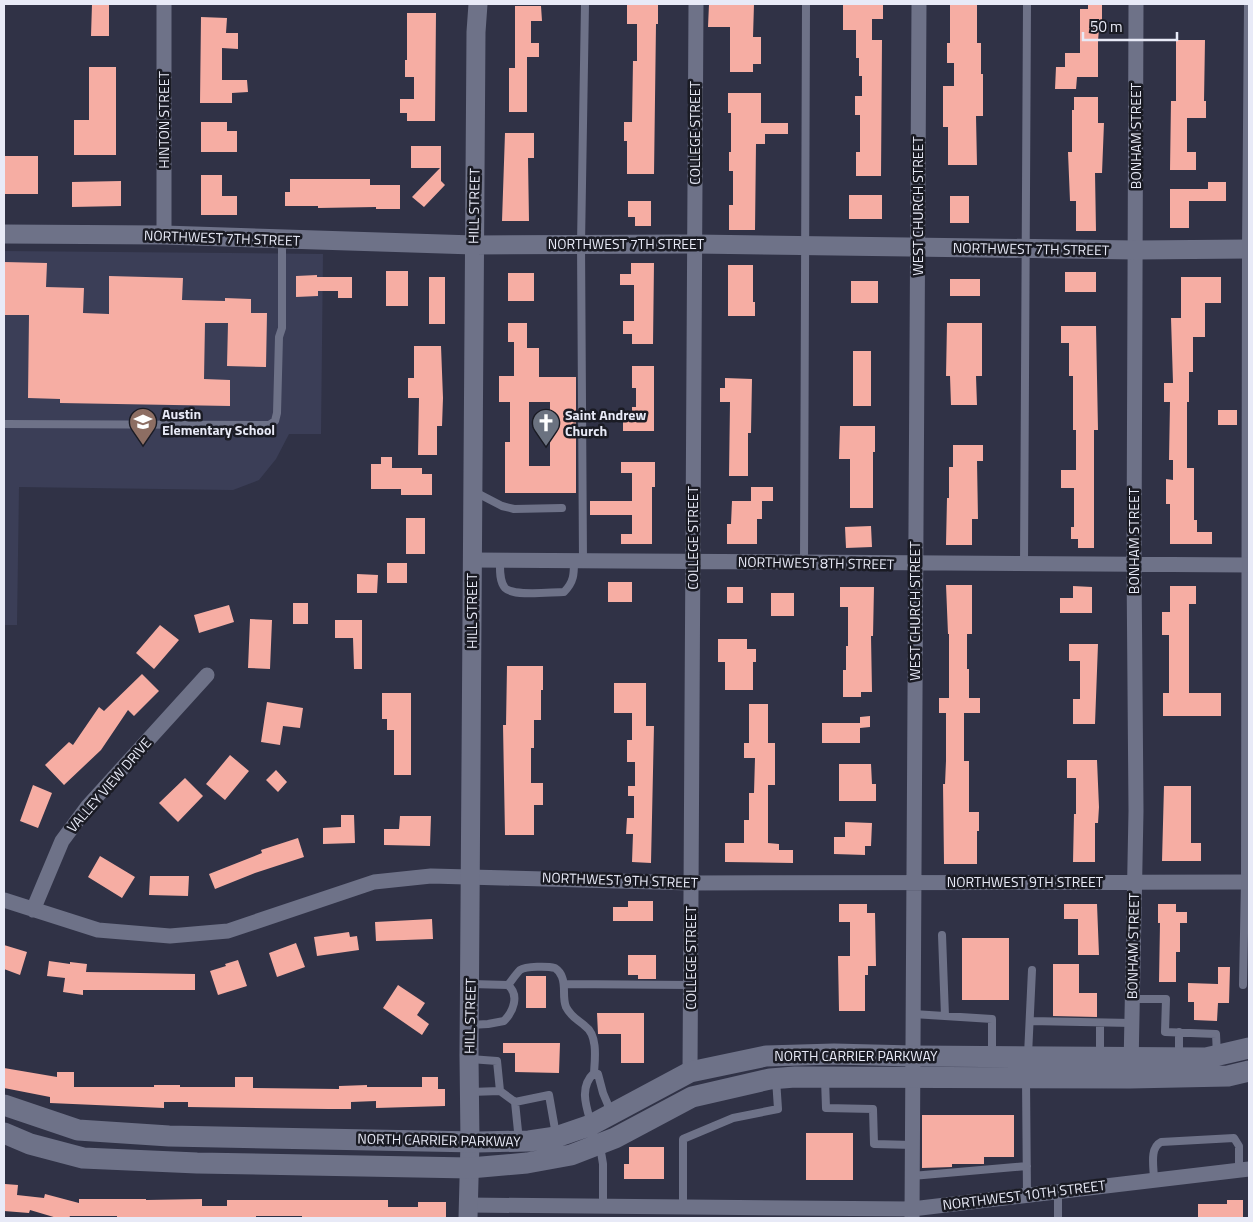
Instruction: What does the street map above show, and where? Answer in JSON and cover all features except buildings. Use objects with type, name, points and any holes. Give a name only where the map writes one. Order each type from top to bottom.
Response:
[{"type":"main road","name":"NORTH CARRIER PARKWAY","points":[[4,1133],[30,1144],[83,1158],[197,1164],[470,1168],[526,1163],[572,1155],[595,1135],[612,1114],[690,1072],[766,1056],[834,1054],[1206,1058],[1249,1048]]},
{"type":"main road","name":"NORTH CARRIER PARKWAY","points":[[4,1105],[78,1130],[169,1136],[519,1142],[556,1137],[595,1135],[615,1138],[692,1097],[776,1078],[1130,1078],[1228,1076],[1249,1071]]},
{"type":"street","name":"HINTON STREET","points":[[164,4],[164,235]]},
{"type":"street","name":"HILL STREET","points":[[468,1212],[472,876],[474,246],[476,32],[478,4]]},
{"type":"street","name":"COLLEGE STREET","points":[[690,1072],[696,4]]},
{"type":"street","name":"WEST CHURCH STREET","points":[[912,1213],[914,564],[919,4]]},
{"type":"street","name":"BONHAM STREET","points":[[1130,1078],[1135,882],[1136,716],[1134,564],[1136,4]]},
{"type":"street","name":"NORTHWEST 7TH STREET","points":[[4,234],[164,235],[474,246],[695,244],[1025,249],[1248,249]]},
{"type":"street","name":"NORTHWEST 8TH STREET","points":[[473,560],[1247,565]]},
{"type":"street","name":"VALLEY VIEW DRIVE","points":[[33,910],[62,841],[88,806],[207,674]]},
{"type":"street","name":"NORTHWEST 9TH STREET","points":[[4,900],[98,930],[170,936],[228,931],[374,882],[431,876],[691,883],[1247,882]]},
{"type":"street","name":"NORTHWEST 10TH STREET","points":[[468,1212],[603,1206],[912,1213],[1027,1195],[1244,1169]]},
{"type":"lane","points":[[500,560],[502,582],[504,587],[513,593],[564,592],[574,578],[578,561],[584,4]]},
{"type":"lane","points":[[804,563],[806,4]]},
{"type":"lane","points":[[1024,564],[1027,4]]},
{"type":"lane","points":[[1243,985],[1247,882],[1248,4]]},
{"type":"lane","points":[[4,424],[269,425],[275,421],[278,413],[279,337],[282,328],[282,239]]},
{"type":"lane","points":[[473,491],[502,506],[514,509],[562,508]]},
{"type":"lane","points":[[942,935],[945,1016]]},
{"type":"lane","points":[[508,985],[519,971],[526,968],[554,968],[559,971],[564,984],[564,999],[572,1017],[586,1026],[591,1032],[594,1043],[594,1073],[587,1080],[585,1086],[585,1103],[603,1164],[603,1206]]},
{"type":"lane","points":[[1028,1057],[1032,970]]},
{"type":"lane","points":[[470,1024],[504,1021],[512,1010],[514,995],[512,988],[508,985],[471,984]]},
{"type":"lane","points":[[564,984],[690,985]]},
{"type":"lane","points":[[1132,999],[1166,1000],[1166,1032],[1216,1034],[1217,1056]]},
{"type":"lane","points":[[913,1014],[992,1018],[992,1056]]},
{"type":"lane","points":[[1030,1021],[1132,1023]]},
{"type":"lane","points":[[1100,1023],[1100,1057]]},
{"type":"lane","points":[[1179,1058],[1180,1032]]},
{"type":"lane","points":[[470,1059],[498,1060],[500,1091]]},
{"type":"lane","points":[[594,1073],[598,1074],[600,1078],[603,1093],[612,1114]]},
{"type":"lane","points":[[683,1207],[683,1139],[733,1118],[778,1110],[776,1078]]},
{"type":"lane","points":[[824,1078],[826,1108],[873,1110],[874,1144],[913,1145]]},
{"type":"lane","points":[[1026,1078],[1027,1195]]},
{"type":"lane","points":[[470,1092],[500,1091],[515,1102],[549,1095],[556,1137]]},
{"type":"lane","points":[[515,1102],[519,1142]]},
{"type":"lane","points":[[1154,1180],[1154,1151],[1157,1144],[1161,1142],[1234,1138],[1239,1146],[1244,1169]]},
{"type":"lane","points":[[912,1176],[1027,1166]]},
{"type":"lane","points":[[1058,1192],[1058,1218]]},
{"type":"shaded area","name":"Austin Elementary School","points":[[4,251],[323,254],[321,434],[289,434],[276,459],[259,480],[233,490],[19,487],[17,625],[4,625]]},
{"type":"place","name":"Austin Elementary School","points":[[143,446]]},
{"type":"place","name":"Saint Andrew Church","points":[[546,447]]}]
